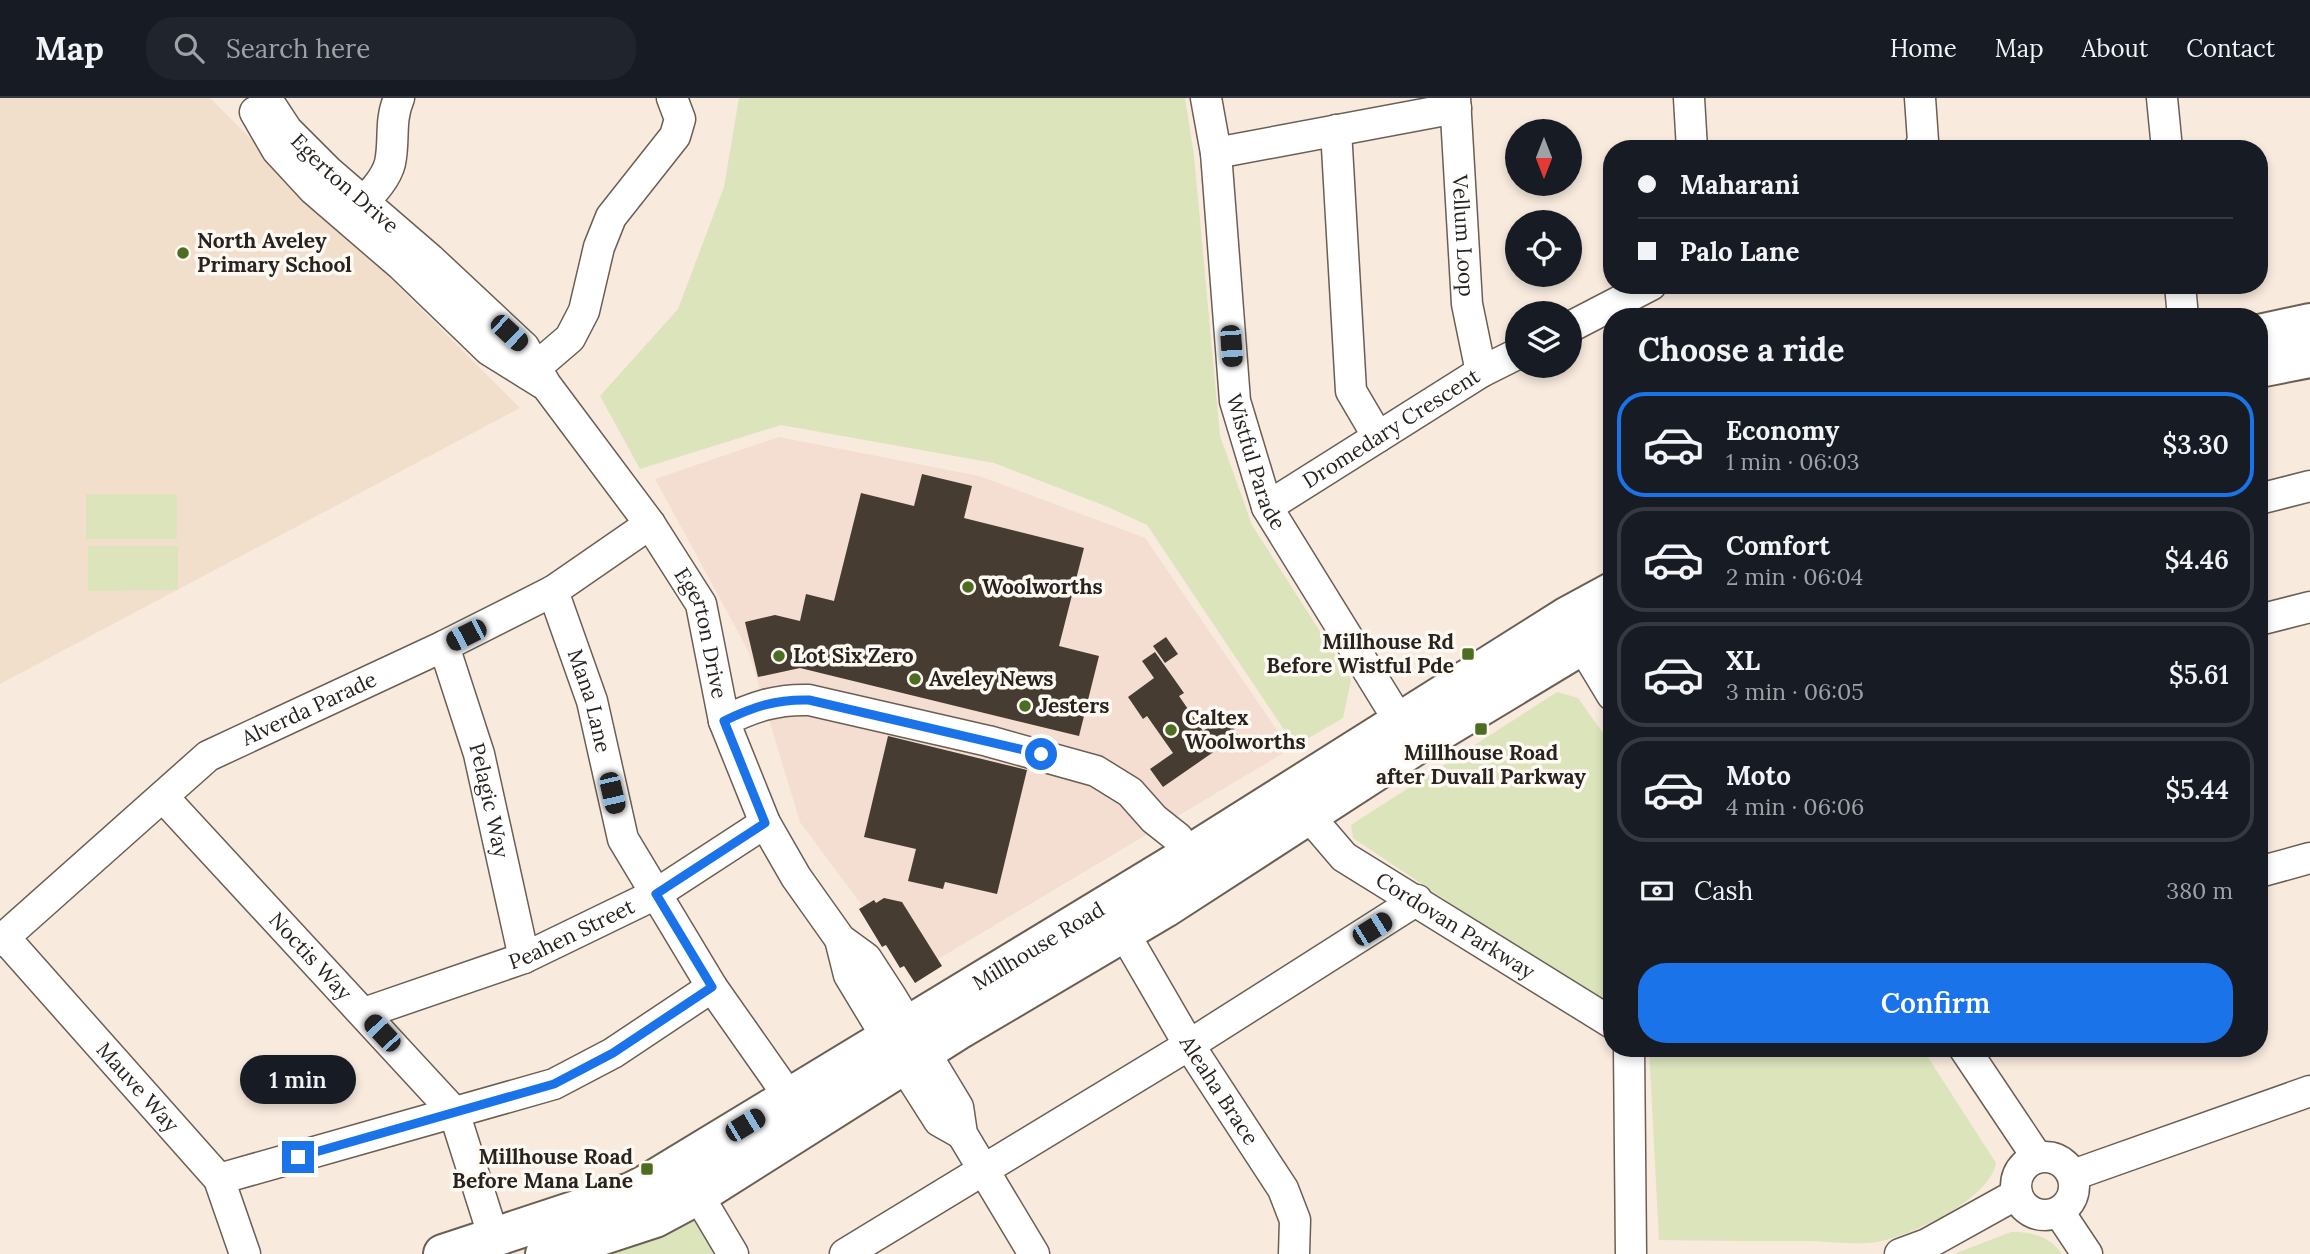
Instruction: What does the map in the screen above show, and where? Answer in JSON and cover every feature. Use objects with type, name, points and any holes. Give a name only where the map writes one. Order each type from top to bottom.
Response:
[{"type":"main road","points":[[2268,332],[2310,323]]},
{"type":"main road","points":[[2268,366],[2310,358]]},
{"type":"main road","name":"Millhouse Road","points":[[545,1254],[658,1216],[698,1195],[906,1046],[1182,860],[1408,735],[1586,629],[1603,605]]},
{"type":"main road","name":"Millhouse Road","points":[[443,1254],[631,1192],[790,1098],[906,1046],[1140,924],[1308,816],[1408,735]]},
{"type":"street","name":"Egerton Drive","points":[[246,98],[277,150],[314,190],[356,210]]},
{"type":"street","name":"Egerton Drive","points":[[266,98],[287,130],[356,210],[524,346],[536,375],[650,524],[701,604],[724,721],[765,823],[796,877],[841,939],[849,975],[958,1107],[962,1133],[1034,1254]]},
{"type":"street","points":[[356,210],[382,179],[389,164],[391,116],[399,98]]},
{"type":"street","points":[[536,375],[570,338],[584,311],[604,230],[675,136],[680,119],[672,98]]},
{"type":"street","name":"Wistful Parade","points":[[1206,98],[1216,153],[1235,401],[1267,507],[1408,735]]},
{"type":"street","points":[[1689,98],[1691,140]]},
{"type":"street","points":[[1920,98],[1923,140]]},
{"type":"street","points":[[2162,98],[2166,140]]},
{"type":"street","points":[[1216,153],[1456,103]]},
{"type":"street","name":"Vellum Loop","points":[[1456,103],[1467,304],[1481,372]]},
{"type":"street","points":[[1336,130],[1351,391],[1378,437]]},
{"type":"street","points":[[1607,308],[1634,294]]},
{"type":"street","points":[[1582,321],[1603,310]]},
{"type":"street","name":"Dromedary Crescent","points":[[1267,507],[1481,372],[1505,360]]},
{"type":"street","points":[[2268,497],[2310,486]]},
{"type":"street","name":"Alverda Parade","points":[[2,939],[208,756],[444,646],[553,591],[650,524]]},
{"type":"street","name":"Mana Lane","points":[[553,591],[592,701],[623,839],[712,987],[790,1098]]},
{"type":"street","points":[[2268,618],[2310,607]]},
{"type":"street","points":[[1586,629],[1603,672]]},
{"type":"street","name":"Pelagic Way","points":[[444,646],[479,754],[524,958]]},
{"type":"street","points":[[724,721],[756,706],[789,699],[809,700],[909,721],[1096,771],[1130,792],[1154,819],[1165,846],[1182,860],[1204,864],[1227,855],[1252,837],[1275,837]]},
{"type":"street","name":"Noctis Way","points":[[163,797],[454,1112],[494,1238]]},
{"type":"street","name":"Cordovan Parkway","points":[[1308,816],[1344,857],[1603,1017]]},
{"type":"street","name":"Peahen Street","points":[[364,1013],[524,958],[656,894],[765,823]]},
{"type":"street","points":[[2268,870],[2310,858]]},
{"type":"street","points":[[1140,924],[1177,887],[1182,860]]},
{"type":"street","points":[[845,1254],[1189,1045],[1417,900]]},
{"type":"street","name":"Aleaha Brace","points":[[1140,924],[1189,1045],[1283,1189],[1295,1220],[1294,1254]]},
{"type":"street","name":"Mauve Way","points":[[2,939],[219,1179],[245,1254]]},
{"type":"street","points":[[219,1179],[554,1084],[613,1053],[712,987]]},
{"type":"street","points":[[1629,1057],[1631,1254]]},
{"type":"street","points":[[1970,1057],[2037,1157]]},
{"type":"street","points":[[2073,1175],[2310,1091]]},
{"type":"street","points":[[2037,1157],[2055,1158],[2066,1165],[2073,1175],[2073,1196],[2059,1212],[2035,1214],[2024,1207],[2017,1194],[2017,1176],[2029,1160],[2037,1157]]},
{"type":"street","points":[[1900,1254],[1927,1244],[2017,1194]]},
{"type":"street","points":[[698,1195],[733,1254]]},
{"type":"street","points":[[2059,1212],[2087,1254]]},
{"type":"shaded area","name":"North Aveley Primary School","points":[[0,98],[210,98],[520,408],[0,684]]},
{"type":"shaded area","points":[[779,437],[979,476],[1145,538],[1290,749],[913,974],[800,822],[748,650],[655,479]]},
{"type":"green space","points":[[739,98],[1185,98],[1194,156],[1220,436],[1252,525],[1351,680],[1343,718],[1295,746],[1147,525],[994,463],[781,425],[640,469],[600,396],[678,309],[724,187]]},
{"type":"green space","points":[[86,494],[177,494],[177,539],[86,539]]},
{"type":"green space","points":[[88,546],[178,546],[178,590],[88,591]]},
{"type":"green space","points":[[1557,692],[1578,698],[1603,733],[1603,1008],[1353,838],[1351,825]]},
{"type":"green space","points":[[1649,1057],[1928,1057],[1996,1163],[1991,1176],[1980,1190],[1947,1214],[1909,1232],[1877,1242],[1659,1240]]},
{"type":"green space","points":[[682,1217],[699,1221],[723,1254],[573,1254]]},
{"type":"green space","points":[[2011,1232],[2040,1236],[2052,1243],[2062,1254],[1954,1254]]},
{"type":"building","points":[[922,474],[972,486],[964,518],[1084,548],[1059,646],[1099,656],[1079,736],[800,668],[758,677],[745,622],[775,615],[800,621],[806,594],[834,601],[861,493],[914,506]]},
{"type":"building","points":[[1166,637],[1178,654],[1165,663],[1153,646]]},
{"type":"building","points":[[1155,652],[1184,693],[1179,696],[1203,731],[1225,716],[1238,735],[1163,787],[1150,769],[1173,753],[1147,716],[1143,719],[1128,697],[1154,678],[1142,661]]},
{"type":"building","points":[[888,736],[1027,770],[997,894],[945,882],[943,889],[908,881],[916,849],[864,837]]},
{"type":"building","points":[[884,898],[902,902],[942,966],[915,983],[904,966],[900,968],[886,945],[882,947],[859,909],[874,900],[876,903]]},
{"type":"place","name":"North Aveley Primary School","points":[[183,253]]},
{"type":"place","name":"Woolworths","points":[[968,587]]},
{"type":"place","name":"Millhouse Rd Before Wistful Pde","points":[[1468,654]]},
{"type":"place","name":"Lot Six Zero","points":[[779,656]]},
{"type":"place","name":"Aveley News","points":[[915,679]]},
{"type":"place","name":"Jesters","points":[[1025,706]]},
{"type":"place","name":"Millhouse Road after Duvall Parkway","points":[[1481,729]]},
{"type":"place","name":"Caltex Woolworths","points":[[1171,730]]},
{"type":"place","name":"Millhouse Road Before Mana Lane","points":[[647,1169]]},
{"type":"route","points":[[298,1157],[554,1084],[613,1053],[712,987],[656,894],[765,823],[724,721],[779,699],[809,700],[909,721],[1041,754]]}]
